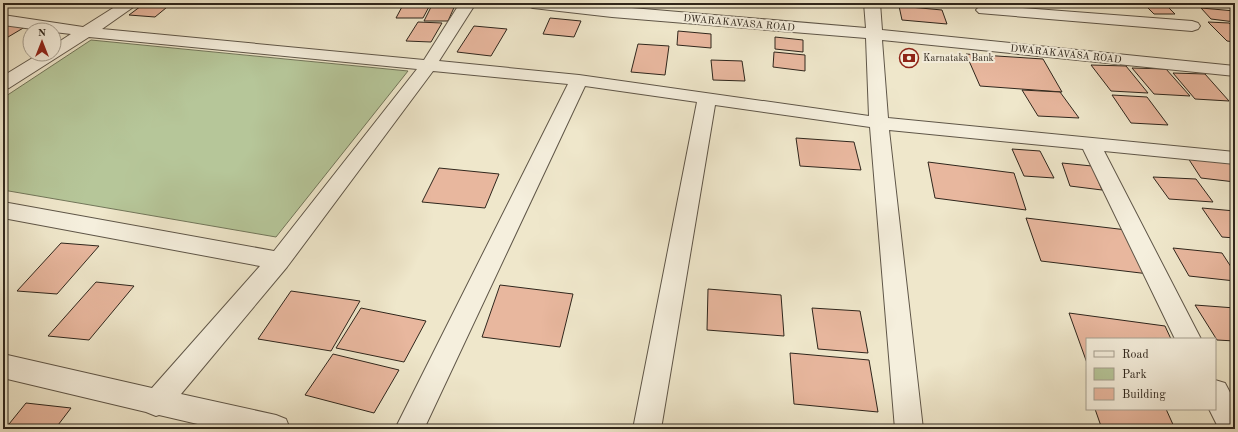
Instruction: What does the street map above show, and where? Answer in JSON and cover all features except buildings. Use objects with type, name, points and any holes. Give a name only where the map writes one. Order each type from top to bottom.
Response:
[{"type":"street","points":[[62,47],[131,3]]},
{"type":"street","points":[[156,403],[279,261],[428,66],[468,3]]},
{"type":"street","name":"DWARAKAVASA ROAD","points":[[533,3],[612,12],[874,34],[995,35],[1235,71]]},
{"type":"street","points":[[872,3],[879,122],[909,429]]},
{"type":"street","points":[[995,35],[983,7],[1192,26]]},
{"type":"street","points":[[3,20],[87,32],[579,80],[707,100],[879,122],[1235,158]]},
{"type":"street","points":[[3,84],[38,62]]},
{"type":"street","points":[[409,429],[579,80]]},
{"type":"street","points":[[647,429],[707,100]]},
{"type":"street","points":[[1090,144],[1187,338]]},
{"type":"street","points":[[3,210],[279,261]]},
{"type":"street","points":[[3,366],[156,403],[276,429]]},
{"type":"street","points":[[1216,394],[1234,429]]},
{"type":"green space","points":[[91,40],[408,71],[276,237],[3,190],[3,98],[58,62],[62,62],[62,59]]},
{"type":"place","name":"Karnataka Bank","points":[[909,58]]}]
